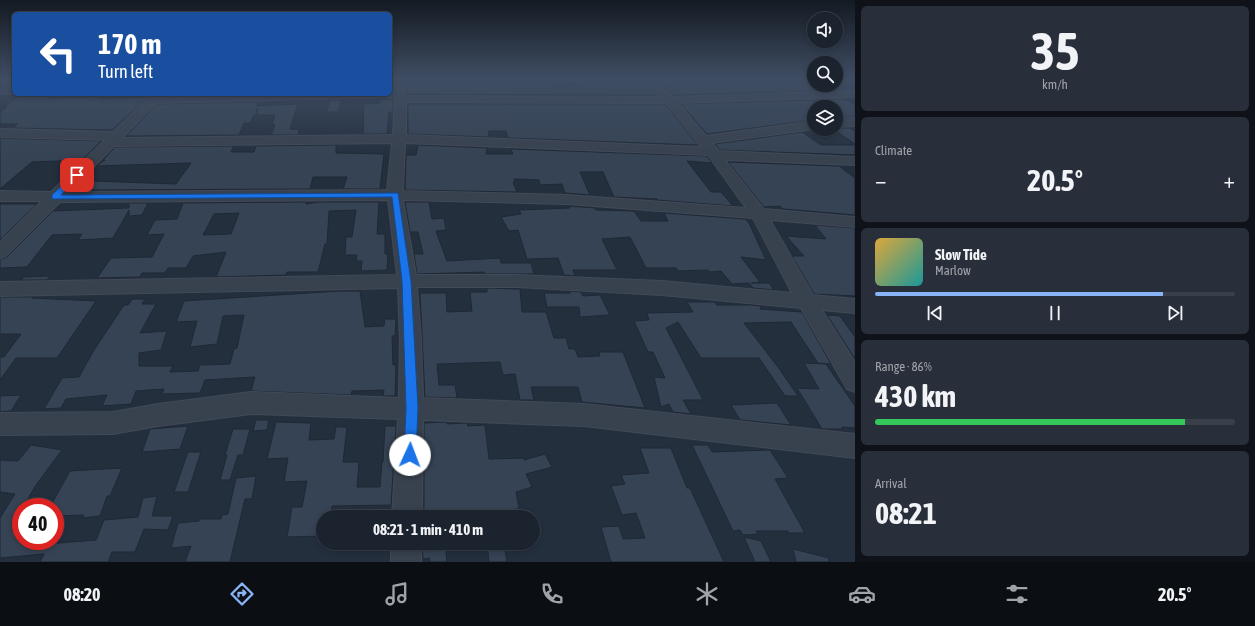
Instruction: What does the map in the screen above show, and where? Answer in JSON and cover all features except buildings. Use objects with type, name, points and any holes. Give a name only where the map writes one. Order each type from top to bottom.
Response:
[{"type":"street","points":[[0,252],[148,105]]},
{"type":"street","points":[[400,105],[400,139],[396,165],[395,194],[407,281],[412,408],[407,510]]},
{"type":"street","points":[[674,105],[711,149],[759,214],[806,300],[855,382]]},
{"type":"street","points":[[843,123],[855,122]]},
{"type":"street","points":[[711,149],[764,134],[807,126]]},
{"type":"street","points":[[0,133],[113,139],[400,139],[711,149],[855,161]]},
{"type":"street","points":[[0,196],[55,197],[395,194],[597,201],[676,206],[855,222]]},
{"type":"street","points":[[0,289],[407,281],[517,281],[655,288],[806,300],[855,306]]},
{"type":"street","points":[[0,424],[113,423],[158,415],[251,403],[584,415],[855,446]]},
{"type":"street","points":[[406,550],[406,562]]},
{"type":"route","points":[[77,175],[55,197],[395,194],[407,281],[412,408],[410,455]]}]
